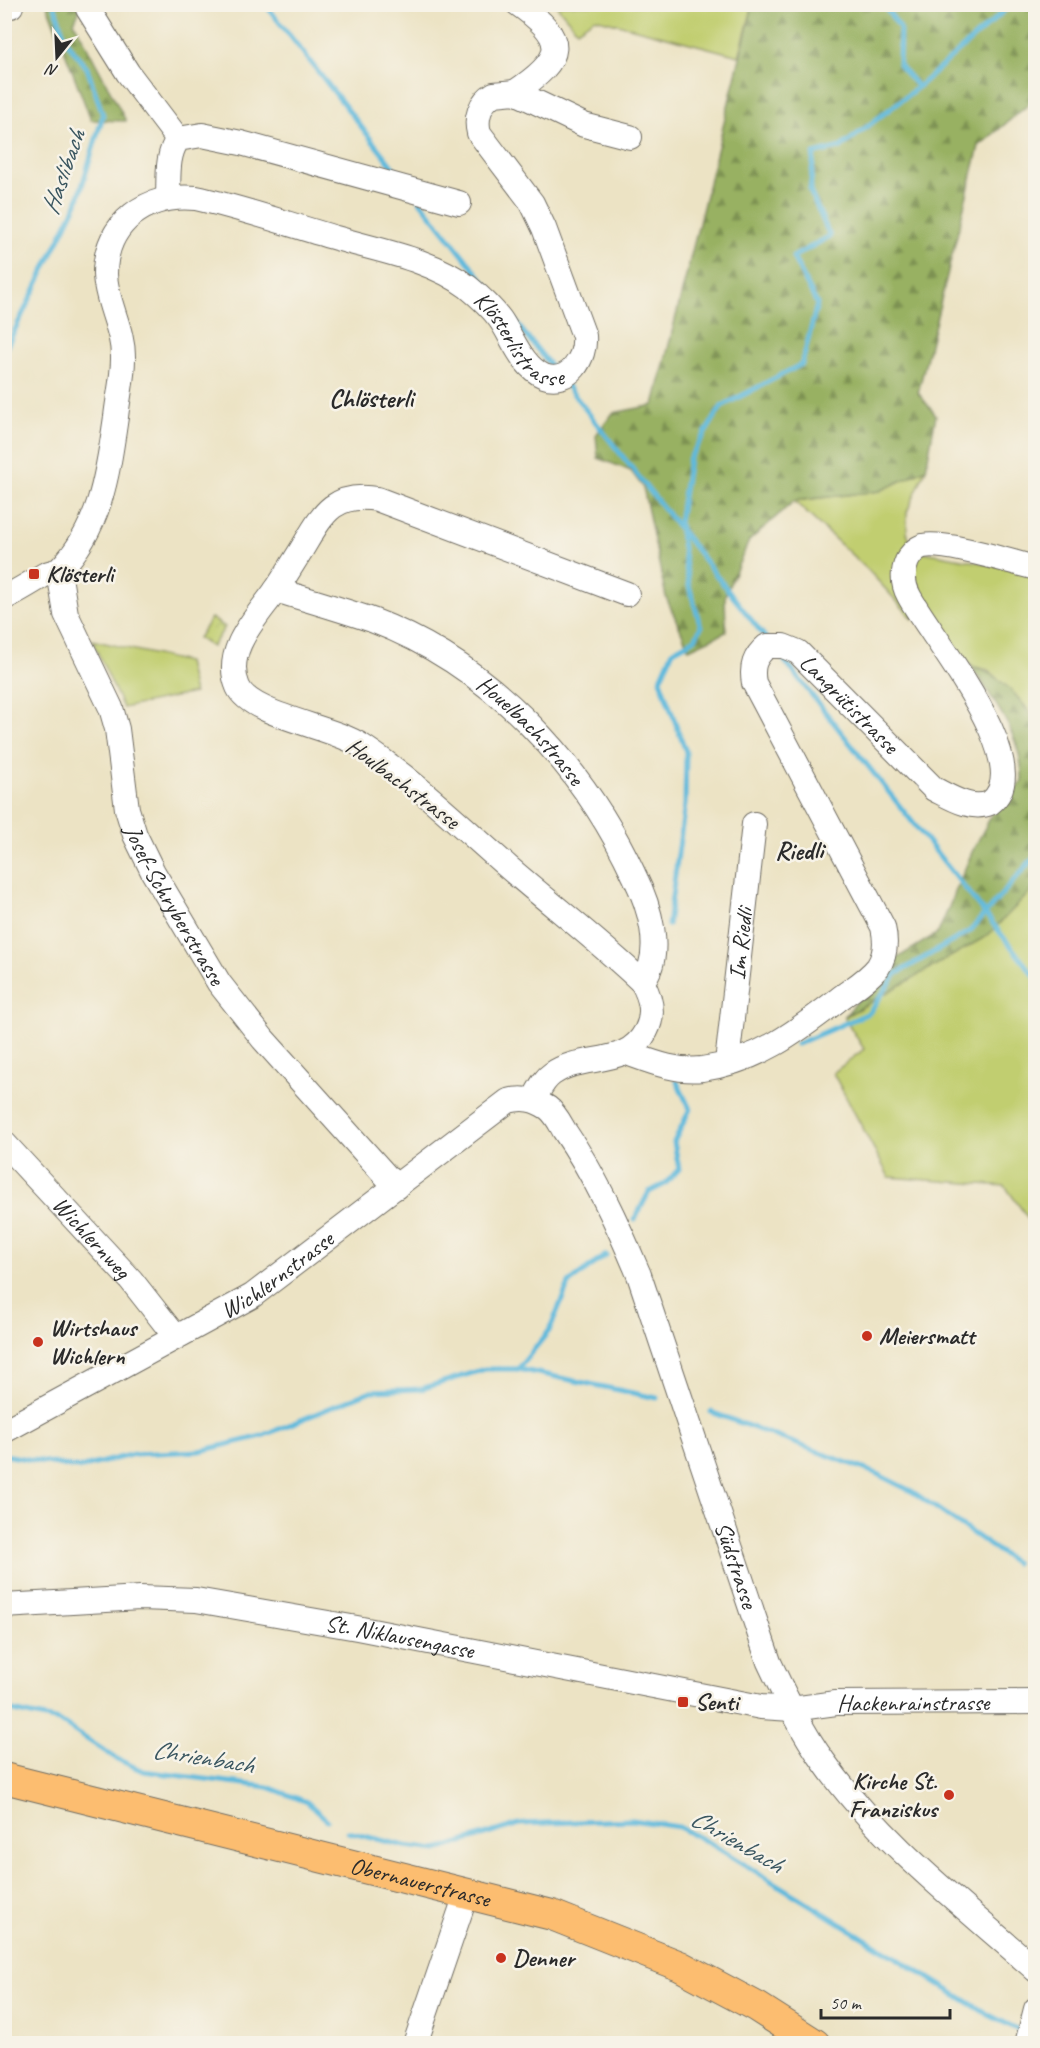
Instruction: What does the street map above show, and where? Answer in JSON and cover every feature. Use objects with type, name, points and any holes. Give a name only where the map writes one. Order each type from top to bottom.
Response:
[{"type":"main road","name":"Obernauerstrasse","points":[[4,1778],[552,1915],[663,1958],[719,1985],[815,2043]]},
{"type":"street","points":[[518,4],[543,22],[553,35],[555,49],[551,62],[535,78],[515,92],[584,125],[630,137]]},
{"type":"street","points":[[88,9],[128,73],[178,139]]},
{"type":"street","name":"Klösterlistrasse","points":[[59,571],[94,517],[108,475],[123,356],[105,275],[108,254],[117,230],[131,214],[145,204],[168,197],[196,198],[444,272],[466,286],[491,308],[532,367],[543,375],[560,377],[567,375],[578,362],[585,345],[584,336],[532,202],[483,141],[477,126],[480,109],[488,98],[502,92],[515,92]]},
{"type":"street","points":[[168,197],[169,161],[172,147],[178,139],[202,135],[459,203]]},
{"type":"street","name":"Houlbachstrasse","points":[[627,594],[377,499],[362,496],[347,498],[334,504],[321,517],[276,590],[244,635],[235,658],[235,675],[239,688],[249,701],[269,712],[302,720],[361,745],[420,789],[642,982]]},
{"type":"street","name":"Langrütistrasse","points":[[627,1053],[675,1069],[701,1069],[756,1054],[788,1038],[865,980],[878,966],[885,950],[883,927],[754,683],[752,670],[757,655],[767,646],[783,646],[798,652],[934,789],[957,801],[988,804],[1003,795],[1011,785],[1018,766],[1015,748],[999,717],[964,664],[928,624],[909,596],[903,576],[909,557],[924,546],[941,546],[1035,568]]},
{"type":"street","points":[[4,598],[45,575],[59,571]]},
{"type":"street","name":"Josef-Schryberstrasse","points":[[59,571],[66,614],[111,708],[117,729],[128,810],[135,835],[153,872],[219,983],[263,1039],[396,1187]]},
{"type":"street","name":"Houelbachstrasse","points":[[276,590],[373,621],[423,645],[477,679],[538,732],[588,792],[615,836],[645,896],[652,930],[652,968],[642,982]]},
{"type":"street","name":"Im Riedli","points":[[727,1063],[754,824]]},
{"type":"street","points":[[533,1100],[553,1073],[578,1063],[627,1053],[639,1042],[650,1024],[650,996],[642,982]]},
{"type":"street","name":"Wichlernstrasse","points":[[4,1431],[252,1296],[508,1101],[520,1098],[533,1100]]},
{"type":"street","name":"Südstrasse","points":[[533,1100],[550,1109],[577,1149],[613,1215],[639,1275],[769,1662],[792,1709],[823,1761],[858,1806],[897,1845],[1035,1970]]},
{"type":"street","name":"Wichlernweg","points":[[4,1143],[131,1280],[175,1336]]},
{"type":"street","name":"St. Niklausengasse","points":[[4,1606],[140,1598],[196,1600],[357,1628],[684,1694],[761,1707],[792,1709]]},
{"type":"street","name":"Hackenrainstrasse","points":[[792,1709],[836,1703],[1035,1702]]},
{"type":"street","points":[[415,2043],[467,1892]]},
{"type":"green space","points":[[47,5],[82,5],[74,22],[126,121],[91,120]]},
{"type":"green space","points":[[556,5],[753,5],[739,56],[595,18],[577,30]]},
{"type":"green space","points":[[753,5],[1035,5],[1035,99],[979,146],[918,393],[936,415],[926,469],[880,491],[794,501],[749,541],[725,595],[726,632],[689,649],[666,597],[643,487],[631,471],[598,458],[596,435],[613,413],[654,405]]},
{"type":"green space","points":[[926,469],[907,512],[907,532],[912,547],[913,619],[868,570],[794,501],[880,491]]},
{"type":"green space","points":[[924,552],[1035,573],[1035,722],[1026,707],[988,670],[971,666],[916,599],[910,563]]},
{"type":"green space","points":[[211,618],[225,627],[212,647],[198,638]]},
{"type":"green space","points":[[92,640],[187,662],[194,693],[123,708]]},
{"type":"green space","points":[[971,666],[1000,680],[1023,704],[1035,722],[1035,887],[987,936],[844,1017],[889,963],[938,933],[972,852],[996,807],[1010,798],[1022,781],[1018,749],[1006,720]]},
{"type":"green space","points":[[1035,887],[1035,1228],[1005,1186],[889,1177],[833,1073],[864,1049],[844,1017],[987,936]]},
{"type":"waterway","name":"Haslibach","points":[[4,352],[77,203],[103,115],[87,68],[66,41],[54,4]]},
{"type":"waterway","points":[[265,4],[403,180]]},
{"type":"waterway","points":[[883,4],[900,28],[899,65],[918,87]]},
{"type":"waterway","points":[[668,925],[685,804],[686,752],[660,680],[673,651],[695,639],[701,627],[689,586],[679,522],[689,459],[722,406],[802,364],[817,304],[793,257],[830,236],[810,191],[814,154],[841,147],[918,87],[1012,4]]},
{"type":"waterway","points":[[420,201],[496,297]]},
{"type":"waterway","points":[[513,319],[554,370]]},
{"type":"waterway","points":[[564,382],[768,641]]},
{"type":"waterway","points":[[780,655],[1036,978]]},
{"type":"waterway","points":[[797,1044],[869,1013],[896,974],[970,931],[1036,855]]},
{"type":"waterway","points":[[635,1219],[649,1192],[665,1184],[679,1169],[674,1142],[690,1109],[677,1082]]},
{"type":"waterway","points":[[518,1369],[549,1331],[569,1283],[606,1255]]},
{"type":"waterway","points":[[4,1455],[80,1468],[134,1454],[200,1451],[262,1436],[371,1391],[421,1389],[485,1369],[518,1369],[657,1398]]},
{"type":"waterway","points":[[711,1412],[875,1473],[913,1492],[1015,1563]]},
{"type":"waterway","name":"Chrienbach","points":[[4,1709],[59,1721],[117,1759],[143,1771],[268,1787],[307,1802],[327,1820]]},
{"type":"waterway","name":"Chrienbach","points":[[348,1832],[405,1846],[437,1850],[519,1824],[633,1820],[679,1827],[713,1845],[989,2015],[1023,2032]]},
{"type":"place","name":"Klösterli","points":[[34,574]]},
{"type":"place","name":"Meiersmatt","points":[[867,1336]]},
{"type":"place","name":"Wirtshaus Wichlern","points":[[38,1342]]},
{"type":"place","name":"Senti","points":[[683,1702]]},
{"type":"place","name":"Kirche St. Franziskus","points":[[949,1795]]},
{"type":"place","name":"Denner","points":[[501,1958]]},
{"type":"district","name":"Chlösterli","points":[[371,398]]},
{"type":"district","name":"Riedli","points":[[799,850]]}]
